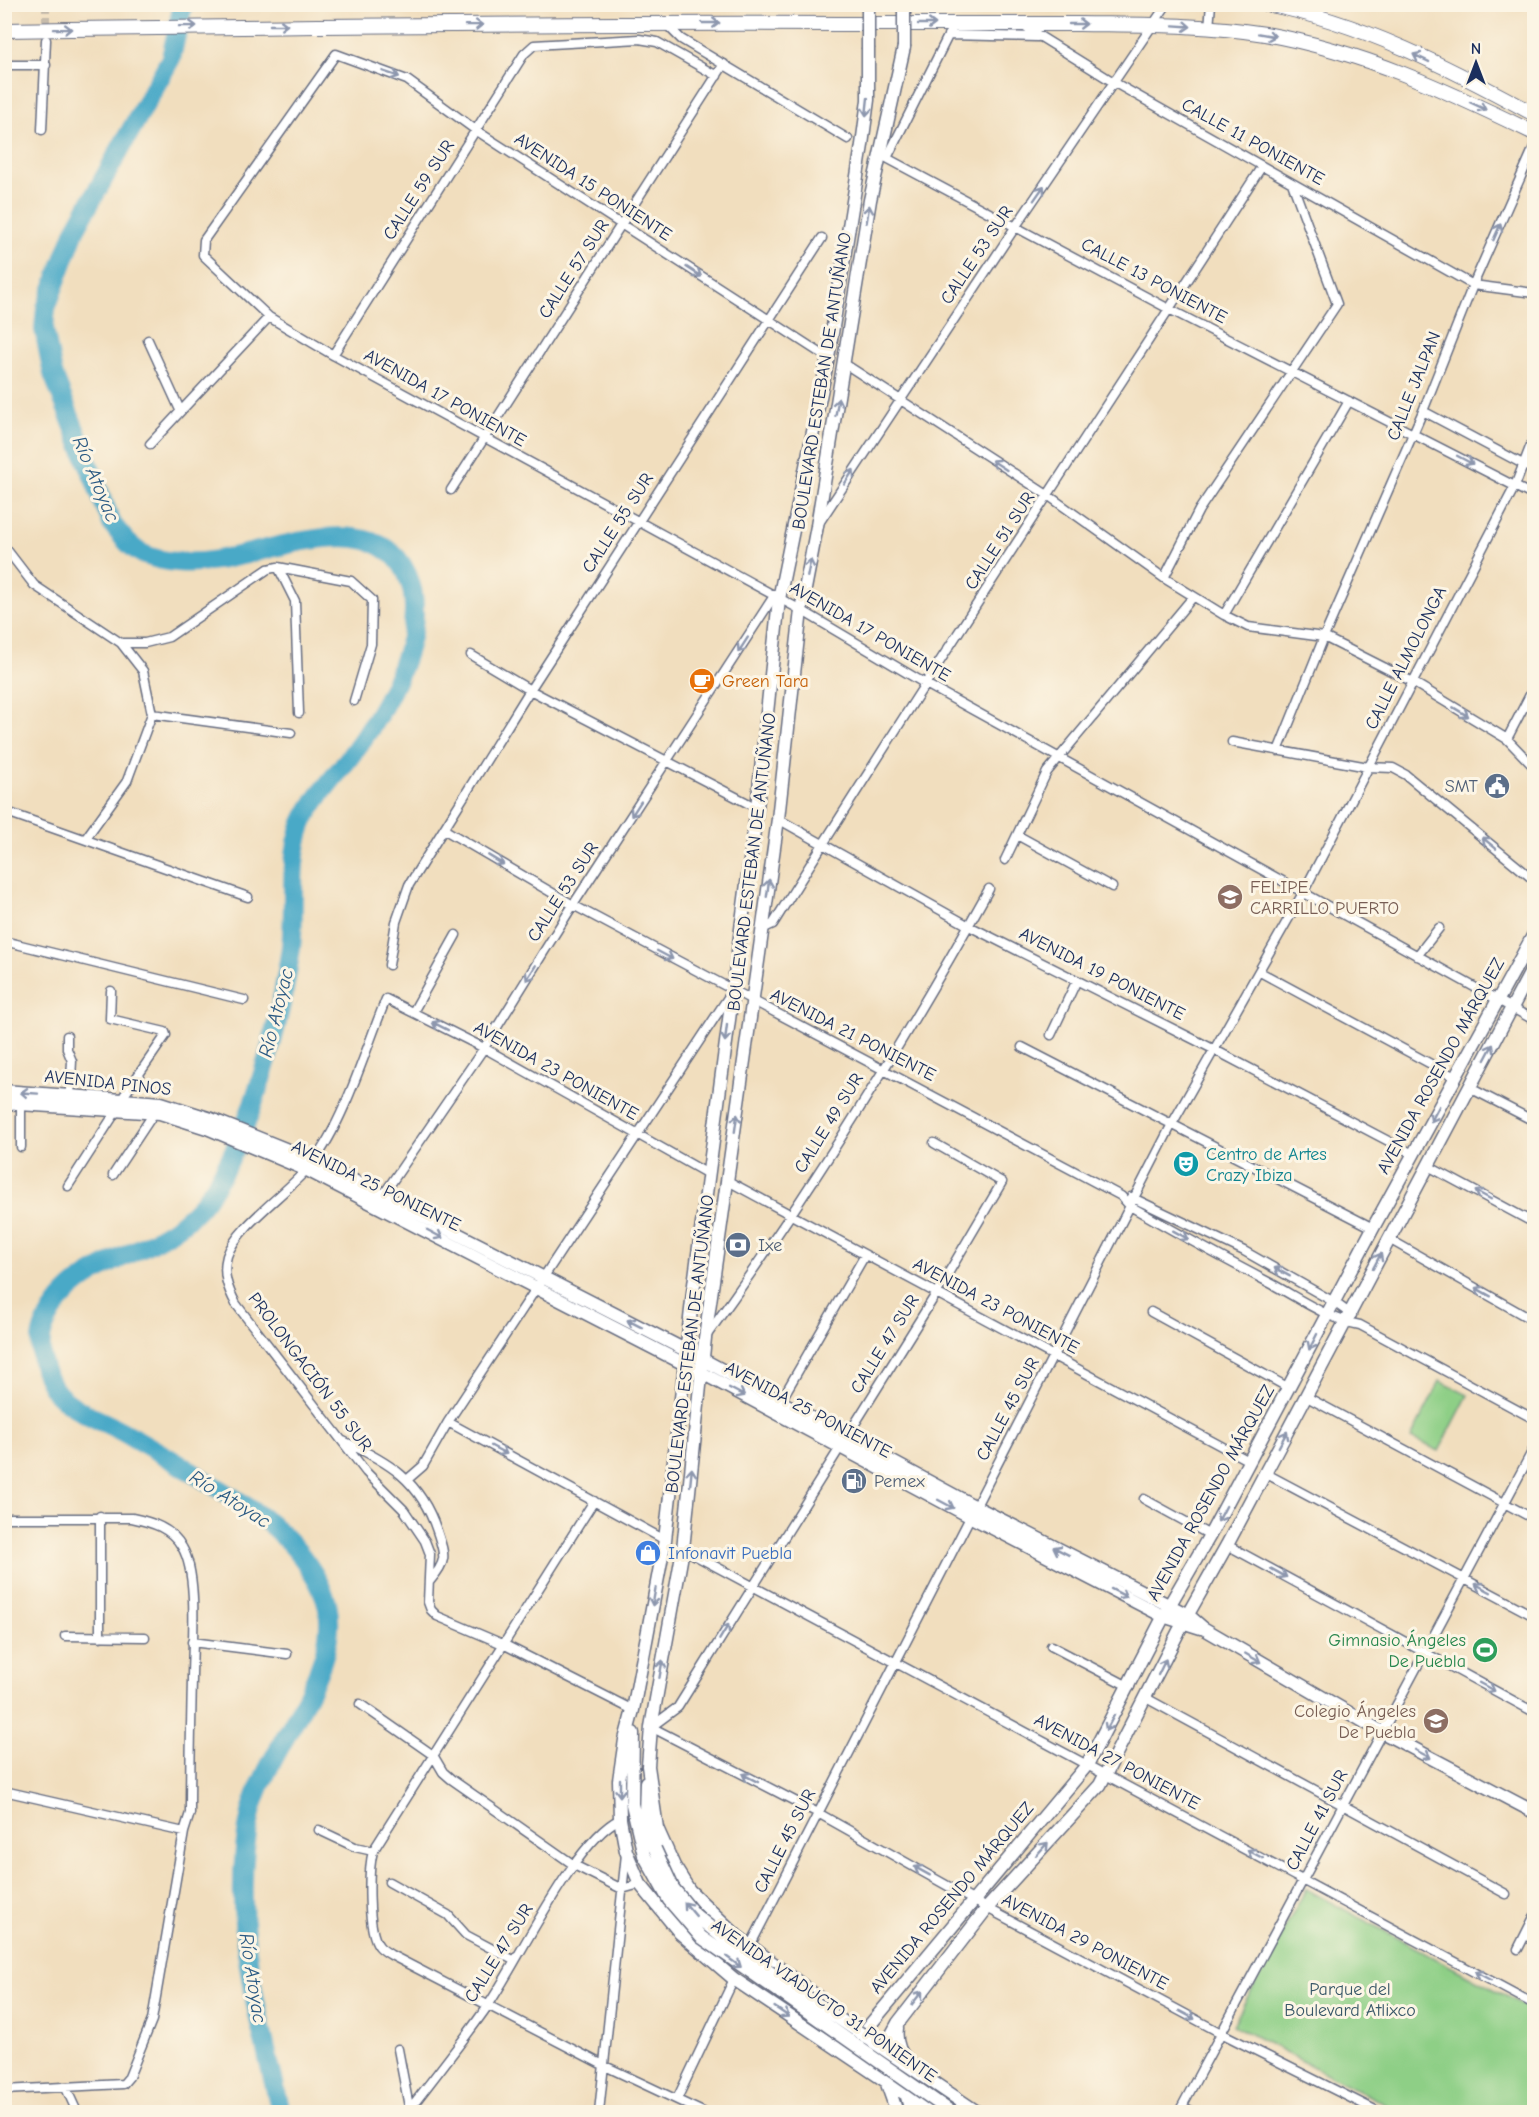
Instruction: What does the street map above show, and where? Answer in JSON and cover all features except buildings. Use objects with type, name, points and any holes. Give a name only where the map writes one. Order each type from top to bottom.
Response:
[{"type":"main road","name":"BOULEVARD ESTEBAN DE ANTUÑANO","points":[[633,1710],[664,1540],[708,1174],[757,808],[777,598],[828,358],[862,145],[868,100],[868,4]]},
{"type":"main road","name":"BOULEVARD ESTEBAN DE ANTUÑANO","points":[[648,1766],[651,1727],[683,1549],[705,1338],[778,819],[801,610],[845,364],[870,200],[884,156],[904,46],[903,4]]},
{"type":"main road","points":[[1266,4],[1313,15],[1368,33],[1533,109]]},
{"type":"main road","points":[[4,30],[221,25],[665,23],[951,29],[1020,24],[1155,25],[1209,28],[1264,34],[1326,47],[1404,72],[1443,88],[1534,134]]},
{"type":"main road","name":"AVENIDA ROSENDO MÁRQUEZ","points":[[864,2032],[1088,1765],[1130,1687],[1166,1611],[1210,1535],[1373,1228],[1534,934]]},
{"type":"main road","name":"AVENIDA ROSENDO MÁRQUEZ","points":[[885,2047],[898,2023],[987,1908],[1100,1785],[1185,1619],[1227,1545],[1534,966]]},
{"type":"main road","name":"AVENIDA PINOS","points":[[4,1091],[70,1096],[209,1123]]},
{"type":"main road","name":"AVENIDA PINOS","points":[[4,1103],[119,1105],[161,1103],[271,1149]]},
{"type":"main road","name":"AVENIDA 25 PONIENTE","points":[[271,1149],[311,1165],[545,1277],[704,1359],[777,1407]]},
{"type":"main road","name":"AVENIDA 25 PONIENTE","points":[[380,1199],[538,1289],[685,1365],[777,1407],[971,1511],[1203,1628],[1383,1732],[1534,1812]]},
{"type":"main road","points":[[633,1710],[625,1740],[619,1780],[620,1820],[626,1851],[640,1884],[680,1933],[734,1979],[897,2085],[932,2112]]},
{"type":"main road","name":"AVENIDA VIADUCTO 31 PONIENTE","points":[[633,1710],[632,1804],[669,1900],[701,1937],[951,2112]]},
{"type":"main road","points":[[648,1766],[657,1828],[674,1866],[689,1890],[750,1946],[864,2032],[985,2112]]},
{"type":"main road","name":"AVENIDA VIADUCTO 31 PONIENTE","points":[[648,1766],[643,1798],[650,1852],[695,1916],[742,1954],[977,2112]]},
{"type":"main road","points":[[898,2023],[898,2047],[902,2056],[917,2068]]},
{"type":"main road","points":[[864,2032],[911,2112]]},
{"type":"main road","points":[[885,2047],[897,2085],[896,2108]]},
{"type":"main road","points":[[897,2085],[917,2068]]},
{"type":"street","name":"CALLE 53 SUR","points":[[817,526],[1167,4]]},
{"type":"street","points":[[1209,28],[1211,4]]},
{"type":"street","points":[[665,23],[681,39],[848,139]]},
{"type":"street","name":"CALLE 11 PONIENTE","points":[[1020,24],[1037,37],[1115,83],[1473,285]]},
{"type":"street","points":[[884,156],[951,29],[1037,37]]},
{"type":"street","name":"CALLE 59 SUR","points":[[333,355],[524,54],[534,45],[639,39],[657,42],[717,76]]},
{"type":"street","points":[[42,130],[46,40]]},
{"type":"street","name":"AVENIDA 15 PONIENTE","points":[[203,255],[204,240],[336,54],[407,80],[477,131],[828,358]]},
{"type":"street","name":"CALLE 57 SUR","points":[[451,490],[724,64]]},
{"type":"street","points":[[4,65],[46,65]]},
{"type":"street","name":"CALLE JALPAN","points":[[1278,751],[1324,637],[1423,411],[1473,285],[1534,147]]},
{"type":"street","name":"CALLE 13 PONIENTE","points":[[884,156],[1169,309],[1294,371],[1534,496]]},
{"type":"street","name":"CALLE 51 SUR","points":[[762,929],[773,924],[924,683],[1262,166]]},
{"type":"street","points":[[1164,579],[1199,510],[1337,304],[1292,183]]},
{"type":"street","name":"CALLE 55 SUR","points":[[445,830],[530,690],[822,238]]},
{"type":"street","name":"AVENIDA 17 PONIENTE","points":[[203,255],[269,317],[333,355],[637,523],[801,610],[924,683],[1534,1020]]},
{"type":"street","points":[[1473,285],[1534,293]]},
{"type":"street","points":[[150,444],[269,317]]},
{"type":"street","points":[[148,340],[180,410]]},
{"type":"street","points":[[845,364],[1048,496],[1164,579],[1193,597],[1248,627],[1324,637],[1411,681],[1507,739],[1534,767]]},
{"type":"street","points":[[1224,615],[1349,401]]},
{"type":"street","points":[[1423,411],[1534,470]]},
{"type":"street","name":"CALLE ALMOLONGA","points":[[1303,893],[1411,681],[1515,486],[1534,437]]},
{"type":"street","points":[[4,546],[34,585],[121,643],[143,671],[152,714],[127,781],[86,838]]},
{"type":"street","points":[[121,643],[145,643],[169,638],[268,569],[278,567],[351,581],[372,600],[371,644],[354,701]]},
{"type":"street","points":[[278,567],[295,601],[299,712]]},
{"type":"street","points":[[1005,860],[1047,772],[1193,597]]},
{"type":"street","name":"CALLE 53 SUR","points":[[380,1199],[484,1048],[573,905],[777,598]]},
{"type":"street","points":[[471,655],[530,690],[757,808]]},
{"type":"street","points":[[1507,739],[1534,687]]},
{"type":"street","points":[[152,714],[291,733]]},
{"type":"street","points":[[1232,742],[1368,767],[1393,768],[1406,775],[1534,880]]},
{"type":"street","points":[[4,811],[248,897]]},
{"type":"street","name":"AVENIDA 19 PONIENTE","points":[[778,819],[969,926],[1213,1049],[1413,1154]]},
{"type":"street","points":[[389,965],[396,922],[410,885],[445,830]]},
{"type":"street","name":"AVENIDA 21 PONIENTE","points":[[445,830],[573,905],[752,1002],[1132,1202],[1327,1314],[1347,1317]]},
{"type":"street","points":[[1017,835],[1112,887]]},
{"type":"street","name":"CALLE 49 SUR","points":[[705,1338],[791,1215],[883,1069],[989,889]]},
{"type":"street","name":"CALLE 45 SUR","points":[[750,1946],[971,1511],[1055,1356],[1172,1124],[1303,893]]},
{"type":"street","points":[[1417,956],[1439,928]]},
{"type":"street","points":[[413,1012],[456,934]]},
{"type":"street","points":[[4,941],[244,1000]]},
{"type":"street","points":[[1260,972],[1455,1077]]},
{"type":"street","points":[[1051,1035],[1077,980]]},
{"type":"street","points":[[68,1186],[166,1035],[165,1032],[138,1024],[110,1019],[111,991]]},
{"type":"street","points":[[408,1479],[423,1467],[448,1422],[538,1289],[732,991]]},
{"type":"street","name":"AVENIDA 23 PONIENTE","points":[[386,999],[484,1048],[708,1174]]},
{"type":"street","name":"PROLONGACIÓN 55 SUR","points":[[386,999],[333,1129],[311,1165],[239,1237],[227,1255],[225,1272],[227,1288],[236,1304],[339,1439],[366,1472],[404,1510],[425,1541],[430,1554],[428,1602],[431,1610],[437,1616],[505,1645]]},
{"type":"street","points":[[67,1036],[67,1049],[72,1061],[70,1096]]},
{"type":"street","points":[[1022,1047],[1373,1228]]},
{"type":"street","points":[[1470,1088],[1534,1121]]},
{"type":"street","points":[[21,1104],[21,1147]]},
{"type":"street","points":[[113,1175],[154,1113]]},
{"type":"street","name":"CALLE 47 SUR","points":[[651,1727],[678,1707],[936,1293],[1002,1182],[934,1143]]},
{"type":"street","points":[[1428,1166],[1534,1223]]},
{"type":"street","name":"AVENIDA 23 PONIENTE","points":[[728,1181],[1249,1461]]},
{"type":"street","name":"AVENIDA 21 PONIENTE","points":[[1132,1202],[1244,1251],[1334,1302],[1347,1317],[1360,1325],[1534,1419]]},
{"type":"street","points":[[1389,1239],[1534,1321]]},
{"type":"street","points":[[777,1407],[865,1255]]},
{"type":"street","points":[[1151,1312],[1289,1388]]},
{"type":"street","points":[[1305,1396],[1534,1519]]},
{"type":"street","points":[[448,1422],[664,1540]]},
{"type":"street","points":[[339,1439],[375,1456],[408,1479],[430,1508],[444,1553],[443,1566],[430,1581]]},
{"type":"street","name":"CALLE 41 SUR","points":[[1181,2110],[1534,1448]]},
{"type":"street","points":[[1265,1473],[1534,1616]]},
{"type":"street","points":[[1144,1499],[1210,1535]]},
{"type":"street","points":[[594,1502],[373,1851],[368,1879],[374,1934],[380,1947],[605,2066],[703,2112]]},
{"type":"street","points":[[4,1518],[100,1516],[132,1518],[151,1522],[169,1531],[182,1545],[189,1560],[192,1642],[186,1828],[152,2020],[129,2077],[123,2084],[4,2090]]},
{"type":"street","points":[[100,1516],[100,1637]]},
{"type":"street","points":[[1227,1545],[1534,1712]]},
{"type":"street","name":"AVENIDA 27 PONIENTE","points":[[683,1549],[753,1584],[1534,2004]]},
{"type":"street","points":[[65,1636],[146,1637]]},
{"type":"street","points":[[192,1642],[287,1654]]},
{"type":"street","points":[[505,1645],[633,1710]]},
{"type":"street","points":[[1051,1646],[1130,1687]]},
{"type":"street","points":[[4,1686],[5,1679]]},
{"type":"street","points":[[1146,1698],[1506,1894]]},
{"type":"street","points":[[360,1704],[433,1755],[443,1772],[451,1779],[574,1865],[622,1889],[640,1884]]},
{"type":"street","name":"AVENIDA 29 PONIENTE","points":[[651,1727],[818,1813],[987,1908],[1221,2033],[1379,2112]]},
{"type":"street","points":[[4,1791],[186,1828]]},
{"type":"street","name":"CALLE 47 SUR","points":[[410,2111],[489,2003],[574,1865],[596,1835],[607,1826],[620,1820]]},
{"type":"street","points":[[319,1830],[355,1847],[373,1851]]},
{"type":"street","points":[[599,2112],[626,1851]]},
{"type":"street","points":[[389,1882],[448,1915],[466,1935],[515,1961]]},
{"type":"street","points":[[1518,1949],[1534,1917]]},
{"type":"street","points":[[676,2099],[734,1979]]},
{"type":"street","points":[[398,2049],[410,2111]]},
{"type":"street","points":[[66,2088],[77,2112]]},
{"type":"street","points":[[1181,2110],[1193,2112]]},
{"type":"green space","points":[[1440,1381],[1468,1395],[1439,1451],[1411,1438]]},
{"type":"green space","name":"Parque del Boulevard Atlixco","points":[[1306,1889],[1534,2011],[1534,2112],[1400,2112],[1233,2025]]},
{"type":"waterway","name":"Río Atoyac","points":[[183,4],[171,58],[75,230],[46,308],[44,329],[53,374],[112,524],[138,551],[161,560],[199,562],[239,556],[320,538],[347,537],[372,542],[392,553],[407,574],[413,596],[414,620],[401,668],[378,715],[346,762],[318,797],[302,825],[297,841],[293,873],[293,922],[290,954],[278,1015],[249,1115],[222,1174],[206,1199],[189,1218],[168,1233],[100,1269],[60,1300],[46,1323],[41,1350],[44,1369],[52,1387],[58,1394],[81,1411],[161,1454],[253,1511],[270,1524],[300,1554],[313,1572],[323,1592],[329,1618],[327,1646],[304,1703],[260,1787],[251,1813],[245,1851],[244,1926],[249,1964],[255,2002],[281,2112]]},
{"type":"tunnel","points":[[46,4],[46,33]]},
{"type":"place","name":"Green Tara","points":[[702,681]]},
{"type":"place","name":"SMT","points":[[1497,786]]},
{"type":"place","name":"FELIPE CARRILLO PUERTO","points":[[1230,897]]},
{"type":"place","name":"Centro de Artes Crazy Ibiza","points":[[1186,1164]]},
{"type":"place","name":"Ixe","points":[[738,1245]]},
{"type":"place","name":"Pemex","points":[[854,1481]]},
{"type":"place","name":"Infonavit Puebla","points":[[648,1553]]},
{"type":"place","name":"Gimnasio Ángeles De Puebla","points":[[1485,1650]]},
{"type":"place","name":"Colegio Ángeles De Puebla","points":[[1436,1721]]}]
